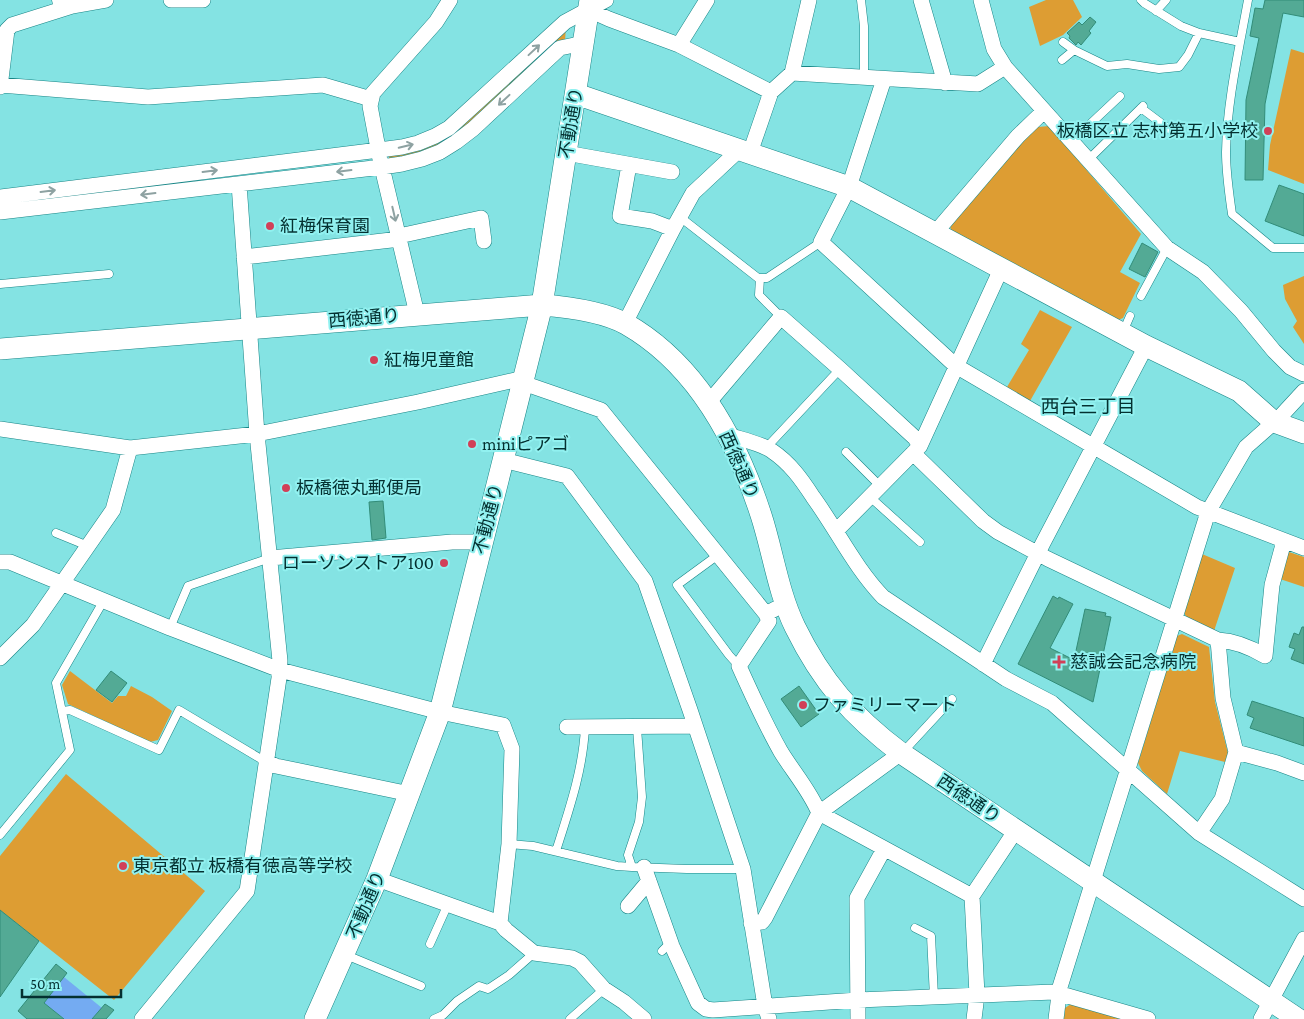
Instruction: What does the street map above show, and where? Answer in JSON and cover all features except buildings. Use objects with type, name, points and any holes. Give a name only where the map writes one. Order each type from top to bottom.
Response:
[{"type":"street","points":[[106,0],[61,4],[12,25],[7,30],[0,86],[148,97],[323,85],[371,99]]},
{"type":"street","points":[[172,0],[203,0]]},
{"type":"street","points":[[417,314],[382,167],[370,106],[373,93],[436,22],[450,0]]},
{"type":"street","points":[[678,45],[707,0]]},
{"type":"street","points":[[625,323],[693,193],[745,151],[771,92],[792,73],[809,0]]},
{"type":"street","points":[[921,0],[945,83]]},
{"type":"street","points":[[980,0],[994,49],[1005,67],[1032,90],[1044,112],[1166,248],[1203,272],[1241,311],[1279,357],[1290,367],[1304,374]]},
{"type":"street","points":[[0,197],[379,150],[418,143],[448,128],[565,22],[595,3],[609,19],[705,57],[771,92]]},
{"type":"street","name":"不動通り","points":[[315,1019],[377,879],[440,712],[542,305],[584,43],[595,3]]},
{"type":"street","points":[[0,212],[382,167],[422,159],[440,152],[473,129],[560,48],[584,43]]},
{"type":"street","points":[[792,73],[978,84],[1005,67]]},
{"type":"street","points":[[884,79],[849,187],[821,242],[956,366],[1208,512],[1304,548]]},
{"type":"street","points":[[576,94],[849,187],[1001,269],[1126,325],[1146,346],[1239,391],[1274,422],[1304,433]]},
{"type":"street","points":[[935,233],[1018,136],[1044,112]]},
{"type":"street","points":[[566,153],[672,172]]},
{"type":"street","points":[[629,164],[620,216],[676,223]]},
{"type":"street","points":[[142,1019],[248,891],[280,670],[257,434],[239,184]]},
{"type":"street","points":[[244,257],[399,238],[481,218],[484,242]]},
{"type":"street","points":[[836,531],[917,449],[1001,269]]},
{"type":"street","name":"西徳通り","points":[[0,349],[542,305],[584,310],[625,323],[672,358],[692,379],[709,402],[736,454],[754,496],[786,604],[807,650],[830,686],[862,722],[901,753],[1093,882],[1266,1010],[1298,1019]]},
{"type":"street","points":[[709,402],[781,317],[915,438],[917,449],[985,523],[1039,554],[1174,620],[1218,640],[1249,647],[1265,656],[1272,585],[1284,541]]},
{"type":"street","points":[[980,667],[1146,346]]},
{"type":"street","points":[[0,429],[130,448],[257,434],[523,380],[601,410],[766,614],[769,621],[739,666],[765,722],[790,766],[812,796],[819,813],[972,896]]},
{"type":"street","points":[[1056,1019],[1059,993],[1208,512],[1246,447],[1304,391]]},
{"type":"street","points":[[726,434],[771,450],[787,463],[801,479],[868,581],[883,597],[980,667],[1052,703],[1199,833],[1304,899]]},
{"type":"street","points":[[0,658],[33,625],[113,510],[130,448]]},
{"type":"street","points":[[503,460],[567,476],[645,581],[743,868],[750,924],[767,1012]]},
{"type":"street","points":[[270,558],[452,542],[482,542]]},
{"type":"street","points":[[0,562],[10,562],[170,628],[280,670],[440,712],[502,725],[508,733],[512,749],[509,844],[500,923]]},
{"type":"street","points":[[766,614],[786,604]]},
{"type":"street","points":[[1199,833],[1222,799],[1236,752],[1223,698],[1218,640]]},
{"type":"street","points":[[567,727],[637,728],[695,726]]},
{"type":"street","points":[[1236,752],[1277,763],[1304,773]]},
{"type":"street","points":[[750,924],[762,922],[765,918],[819,813],[901,753]]},
{"type":"street","points":[[266,762],[276,766],[410,794]]},
{"type":"street","points":[[974,1019],[977,995],[972,896],[1016,830]]},
{"type":"street","points":[[858,1019],[857,898],[884,849]]},
{"type":"street","points":[[628,906],[642,872]]},
{"type":"street","points":[[642,872],[666,946],[698,1003],[712,1013],[767,1012],[858,1000],[1059,993],[1148,1019]]},
{"type":"street","points":[[377,879],[500,923],[534,953],[572,958],[580,962],[604,989],[624,1002],[644,1019]]},
{"type":"street","points":[[1266,1010],[1304,939]]},
{"type":"lane","points":[[861,0],[864,26],[864,78]]},
{"type":"lane","points":[[1141,0],[1180,26],[1199,33],[1240,42]]},
{"type":"lane","points":[[1156,11],[1166,0]]},
{"type":"lane","points":[[1248,0],[1228,114],[1226,153],[1232,214],[1273,248],[1304,248]]},
{"type":"lane","points":[[1063,42],[1074,50],[1107,66],[1127,64],[1159,69],[1179,67],[1199,33]]},
{"type":"lane","points":[[1062,60],[1074,50]]},
{"type":"lane","points":[[1071,142],[1120,96]]},
{"type":"lane","points":[[1088,160],[1142,107],[1169,129]]},
{"type":"lane","points":[[676,223],[717,244],[758,278],[767,278],[821,242]]},
{"type":"lane","points":[[1141,296],[1166,248]]},
{"type":"lane","points":[[0,284],[109,274]]},
{"type":"lane","points":[[760,278],[759,295],[781,317]]},
{"type":"lane","points":[[766,448],[840,369]]},
{"type":"lane","points":[[846,452],[875,492],[920,542]]},
{"type":"lane","points":[[56,533],[88,546]]},
{"type":"lane","points":[[718,555],[676,585],[728,655],[739,666]]},
{"type":"lane","points":[[170,628],[188,586],[270,558]]},
{"type":"lane","points":[[0,835],[70,750],[56,683],[104,600]]},
{"type":"lane","points":[[901,753],[952,698]]},
{"type":"lane","points":[[62,711],[70,710],[159,750],[179,710],[266,762]]},
{"type":"lane","points":[[556,851],[574,796],[584,750],[585,727]]},
{"type":"lane","points":[[637,728],[642,797],[638,822],[628,855],[642,872]]},
{"type":"lane","points":[[509,844],[533,846],[642,872],[743,868]]},
{"type":"lane","points":[[430,944],[448,904]]},
{"type":"lane","points":[[914,928],[931,936],[934,997]]},
{"type":"lane","points":[[434,1019],[443,1015],[457,1001],[479,986],[488,989],[509,975],[534,953]]},
{"type":"lane","points":[[344,954],[421,986]]},
{"type":"lane","points":[[570,1019],[604,989]]},
{"type":"shaded area","points":[[1046,0],[1073,0],[1082,17],[1063,35],[1040,46],[1029,7]]},
{"type":"shaded area","points":[[566,25],[565,42],[471,127],[439,148],[390,162],[388,153],[420,146]]},
{"type":"shaded area","points":[[1291,49],[1304,53],[1304,184],[1268,170],[1270,145]]},
{"type":"shaded area","points":[[1049,126],[1141,234],[1120,272],[1140,283],[1123,318],[1118,320],[951,230],[950,225],[1013,150],[1038,127]]},
{"type":"shaded area","points":[[1304,276],[1304,344],[1293,327],[1297,321],[1285,299],[1283,285]]},
{"type":"shaded area","points":[[1040,310],[1072,327],[1030,401],[1007,387],[1029,350],[1021,344]]},
{"type":"shaded area","points":[[1286,551],[1304,557],[1304,587],[1277,578]]},
{"type":"shaded area","points":[[1202,554],[1235,568],[1214,631],[1187,618],[1183,611]]},
{"type":"shaded area","points":[[1182,634],[1209,647],[1215,702],[1228,753],[1225,762],[1180,751],[1167,794],[1142,771],[1138,763],[1177,636]]},
{"type":"shaded area","points":[[70,671],[112,703],[118,696],[126,696],[131,686],[152,697],[172,711],[158,740],[150,742],[68,704],[62,685]]},
{"type":"shaded area","points":[[66,774],[205,891],[114,1000],[0,910],[0,856]]},
{"type":"shaded area","points":[[1071,1004],[1124,1019],[1064,1019],[1065,1008]]},
{"type":"water","points":[[64,977],[102,1008],[92,1019],[64,1019],[44,1003]]},
{"type":"place","name":"板橋区立 志村第五小学校","points":[[1268,131]]},
{"type":"place","name":"紅梅保育園","points":[[270,226]]},
{"type":"place","name":"紅梅児童館","points":[[374,360]]},
{"type":"place","name":"miniピアゴ","points":[[472,444]]},
{"type":"place","name":"板橋徳丸郵便局","points":[[286,488]]},
{"type":"place","name":"ローソンストア100","points":[[444,563]]},
{"type":"place","name":"慈誠会記念病院","points":[[1059,662]]},
{"type":"place","name":"ファミリーマート","points":[[803,705]]},
{"type":"place","name":"東京都立 板橋有徳高等学校","points":[[123,866]]},
{"type":"district","name":"西台三丁目","points":[[1088,406]]}]
